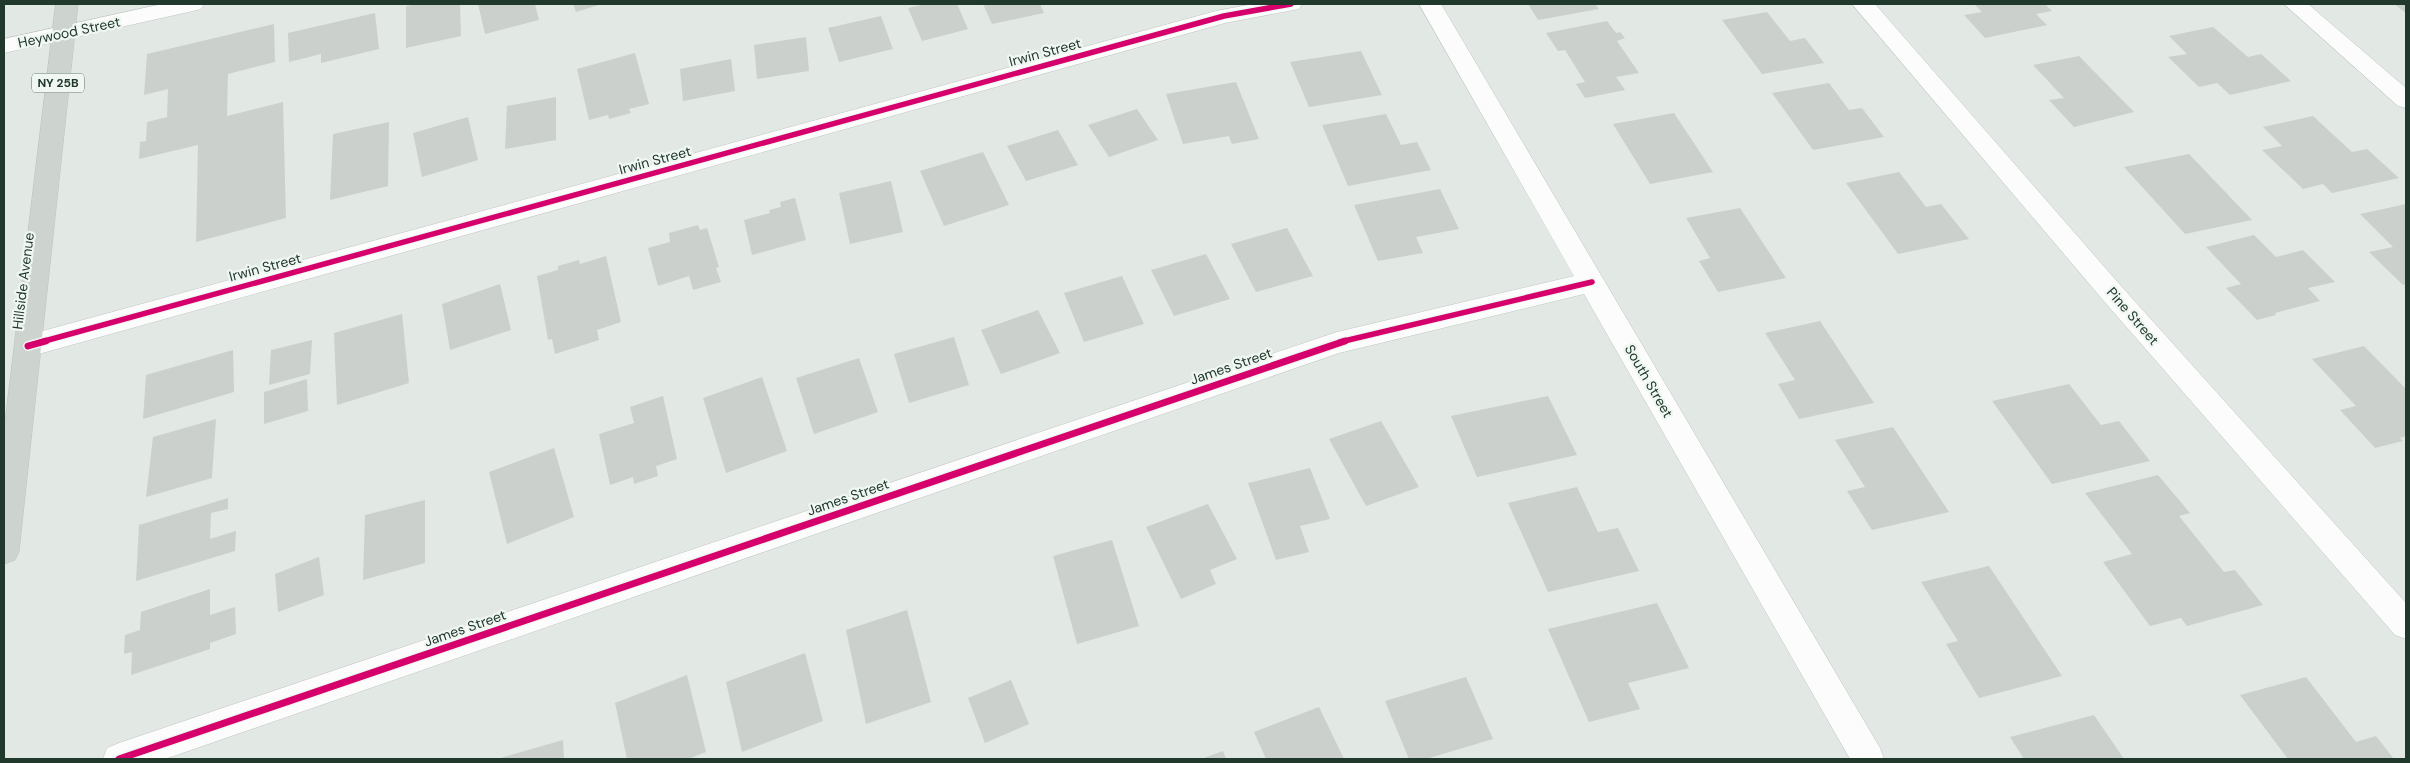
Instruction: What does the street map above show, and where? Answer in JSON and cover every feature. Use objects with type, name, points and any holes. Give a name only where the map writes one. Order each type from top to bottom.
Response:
[{"type":"main road","name":"Hillside Avenue","points":[[4,550],[67,4]]},
{"type":"street","name":"Heywood Street","points":[[4,46],[193,4]]},
{"type":"street","name":"Irwin Street","points":[[28,346],[1224,16],[1290,4]]},
{"type":"street","name":"South Street","points":[[1430,4],[1868,759]]},
{"type":"street","name":"Pine Street","points":[[1862,4],[2112,293],[2406,626]]},
{"type":"street","points":[[2295,4],[2406,100]]},
{"type":"street","name":"James Street","points":[[119,759],[1337,343],[1592,282]]},
{"type":"building","points":[[417,4],[460,4],[461,36],[406,48],[406,6]]},
{"type":"building","points":[[478,4],[535,4],[539,20],[485,34]]},
{"type":"building","points":[[573,4],[602,4],[576,12]]},
{"type":"building","points":[[926,4],[957,4],[968,29],[922,41],[908,8]]},
{"type":"building","points":[[983,4],[1040,4],[1044,13],[992,24]]},
{"type":"building","points":[[1528,4],[1595,4],[1599,9],[1538,20]]},
{"type":"building","points":[[1974,4],[2045,4],[2052,11],[2036,14],[2047,25],[1985,38],[1964,15],[1982,12]]},
{"type":"building","points":[[2394,4],[2406,4],[2406,13]]},
{"type":"building","points":[[1767,12],[1790,41],[1805,38],[1824,63],[1762,74],[1722,20]]},
{"type":"building","points":[[375,13],[379,49],[321,63],[321,54],[289,62],[288,33]]},
{"type":"building","points":[[881,16],[893,49],[839,62],[828,28]]},
{"type":"building","points":[[1607,21],[1616,33],[1620,32],[1625,38],[1617,41],[1639,73],[1616,77],[1625,90],[1585,98],[1576,84],[1585,82],[1565,50],[1558,51],[1546,33]]},
{"type":"building","points":[[274,24],[275,62],[228,74],[227,116],[283,102],[286,218],[196,242],[198,145],[139,159],[140,142],[146,141],[147,122],[167,117],[168,89],[144,95],[147,54]]},
{"type":"building","points":[[2213,27],[2248,57],[2261,54],[2291,81],[2230,95],[2217,83],[2199,87],[2168,57],[2187,54],[2169,36]]},
{"type":"building","points":[[806,37],[809,71],[757,79],[754,45]]},
{"type":"building","points":[[1361,51],[1382,95],[1309,107],[1290,62]]},
{"type":"building","points":[[635,53],[649,104],[629,109],[631,113],[609,119],[608,115],[589,120],[577,69]]},
{"type":"building","points":[[2079,56],[2134,112],[2074,127],[2049,100],[2064,98],[2033,65]]},
{"type":"building","points":[[731,59],[735,91],[683,101],[680,69]]},
{"type":"building","points":[[1236,82],[1259,139],[1232,144],[1229,136],[1183,144],[1166,94]]},
{"type":"building","points":[[1829,83],[1849,110],[1862,108],[1884,137],[1813,150],[1772,93]]},
{"type":"building","points":[[556,97],[556,140],[505,149],[507,106]]},
{"type":"building","points":[[1137,109],[1158,140],[1109,157],[1088,125]]},
{"type":"building","points":[[1674,113],[1713,172],[1650,184],[1613,124]]},
{"type":"building","points":[[1386,114],[1401,145],[1417,142],[1431,170],[1348,186],[1322,125]]},
{"type":"building","points":[[2313,116],[2352,152],[2367,149],[2399,178],[2332,193],[2323,184],[2303,189],[2262,150],[2282,146],[2263,127]]},
{"type":"building","points":[[468,117],[478,160],[422,177],[413,133]]},
{"type":"building","points":[[389,122],[388,186],[330,200],[333,134]]},
{"type":"building","points":[[1058,130],[1078,165],[1026,181],[1007,146]]},
{"type":"building","points":[[983,152],[1009,205],[944,226],[920,171]]},
{"type":"building","points":[[2189,154],[2252,220],[2185,234],[2124,167]]},
{"type":"building","points":[[1899,172],[1926,207],[1941,204],[1969,239],[1898,254],[1846,183]]},
{"type":"building","points":[[891,181],[903,232],[850,244],[839,193]]},
{"type":"building","points":[[1440,189],[1459,229],[1416,237],[1423,253],[1378,261],[1354,205]]},
{"type":"building","points":[[795,198],[806,240],[752,255],[744,220],[770,213],[769,210],[781,207],[780,202]]},
{"type":"building","points":[[2406,204],[2406,284],[2403,285],[2369,252],[2393,247],[2360,214]]},
{"type":"building","points":[[1740,208],[1786,278],[1718,292],[1699,261],[1710,258],[1686,218]]},
{"type":"building","points":[[698,225],[700,230],[707,228],[719,267],[716,268],[721,282],[693,290],[689,276],[658,286],[648,248],[670,242],[669,233]]},
{"type":"building","points":[[1287,228],[1313,276],[1256,292],[1231,244]]},
{"type":"building","points":[[2254,235],[2276,257],[2303,250],[2335,282],[2308,288],[2320,301],[2275,313],[2276,315],[2257,320],[2226,288],[2241,284],[2206,247]]},
{"type":"building","points":[[1206,254],[1230,299],[1174,316],[1151,270]]},
{"type":"building","points":[[606,256],[621,322],[597,330],[599,340],[555,354],[552,339],[548,340],[537,276],[558,270],[558,266],[579,260],[580,264]]},
{"type":"building","points":[[1122,276],[1144,324],[1084,342],[1064,293]]},
{"type":"building","points":[[500,284],[511,330],[450,350],[442,304]]},
{"type":"building","points":[[1038,310],[1060,353],[1001,374],[981,330]]},
{"type":"building","points":[[402,314],[409,383],[337,405],[334,333]]},
{"type":"building","points":[[1820,321],[1874,403],[1799,419],[1778,384],[1795,380],[1765,333]]},
{"type":"building","points":[[954,337],[969,385],[909,403],[894,354]]},
{"type":"building","points":[[312,340],[310,374],[269,385],[271,350]]},
{"type":"building","points":[[2364,346],[2406,389],[2406,436],[2400,438],[2403,441],[2375,448],[2340,410],[2356,406],[2312,359]]},
{"type":"building","points":[[233,350],[234,392],[143,419],[146,375]]},
{"type":"building","points":[[859,358],[878,412],[814,434],[796,378]]},
{"type":"building","points":[[762,377],[787,451],[726,473],[703,398]]},
{"type":"building","points":[[307,379],[308,411],[264,424],[264,392]]},
{"type":"building","points":[[2069,384],[2101,425],[2119,421],[2150,461],[2052,484],[1992,401]]},
{"type":"building","points":[[663,396],[677,459],[656,466],[658,476],[634,484],[633,477],[610,485],[599,434],[634,423],[630,407]]},
{"type":"building","points":[[1548,396],[1577,455],[1477,477],[1451,416]]},
{"type":"building","points":[[216,419],[212,478],[146,497],[153,437]]},
{"type":"building","points":[[1381,421],[1419,487],[1366,506],[1329,439]]},
{"type":"building","points":[[1893,427],[1949,512],[1872,530],[1847,491],[1865,487],[1835,440]]},
{"type":"building","points":[[554,448],[574,517],[507,544],[489,472]]},
{"type":"building","points":[[1310,468],[1330,519],[1300,526],[1309,552],[1276,560],[1248,483]]},
{"type":"building","points":[[2158,475],[2190,513],[2179,516],[2224,572],[2235,570],[2263,605],[2187,626],[2181,618],[2150,626],[2103,562],[2132,554],[2085,493]]},
{"type":"building","points":[[1577,487],[1598,532],[1618,528],[1639,571],[1548,592],[1508,503]]},
{"type":"building","points":[[228,498],[228,509],[211,513],[210,539],[236,531],[235,551],[136,581],[139,525]]},
{"type":"building","points":[[425,500],[425,563],[363,580],[365,515]]},
{"type":"building","points":[[1208,504],[1237,559],[1210,570],[1216,584],[1181,599],[1146,527]]},
{"type":"building","points":[[1112,540],[1139,626],[1077,644],[1053,556]]},
{"type":"building","points":[[319,557],[324,595],[278,612],[275,574]]},
{"type":"building","points":[[1989,566],[2062,676],[1979,698],[1946,644],[1958,641],[1921,582]]},
{"type":"building","points":[[210,589],[210,615],[235,607],[236,634],[210,643],[210,649],[131,675],[132,652],[124,654],[125,635],[140,630],[141,612]]},
{"type":"building","points":[[1657,603],[1689,668],[1628,683],[1640,709],[1589,722],[1548,629]]},
{"type":"building","points":[[907,610],[931,702],[866,724],[846,630]]},
{"type":"building","points":[[805,653],[823,721],[742,752],[726,682]]},
{"type":"building","points":[[687,675],[706,752],[688,759],[627,759],[615,703]]},
{"type":"building","points":[[1466,677],[1493,739],[1426,759],[1409,759],[1385,701]]},
{"type":"building","points":[[2306,677],[2356,742],[2376,736],[2394,759],[2288,759],[2240,695]]},
{"type":"building","points":[[1011,680],[1029,724],[985,743],[968,698]]},
{"type":"building","points":[[1319,707],[1344,759],[1266,759],[1254,732]]},
{"type":"building","points":[[2094,715],[2124,759],[2024,759],[2010,737]]},
{"type":"building","points":[[563,740],[564,759],[497,759]]},
{"type":"building","points":[[1223,751],[1226,759],[1201,759]]},
{"type":"cycle path","points":[[28,346],[1224,16],[1291,4]]},
{"type":"cycle path","points":[[119,759],[1337,343],[1592,282]]}]
